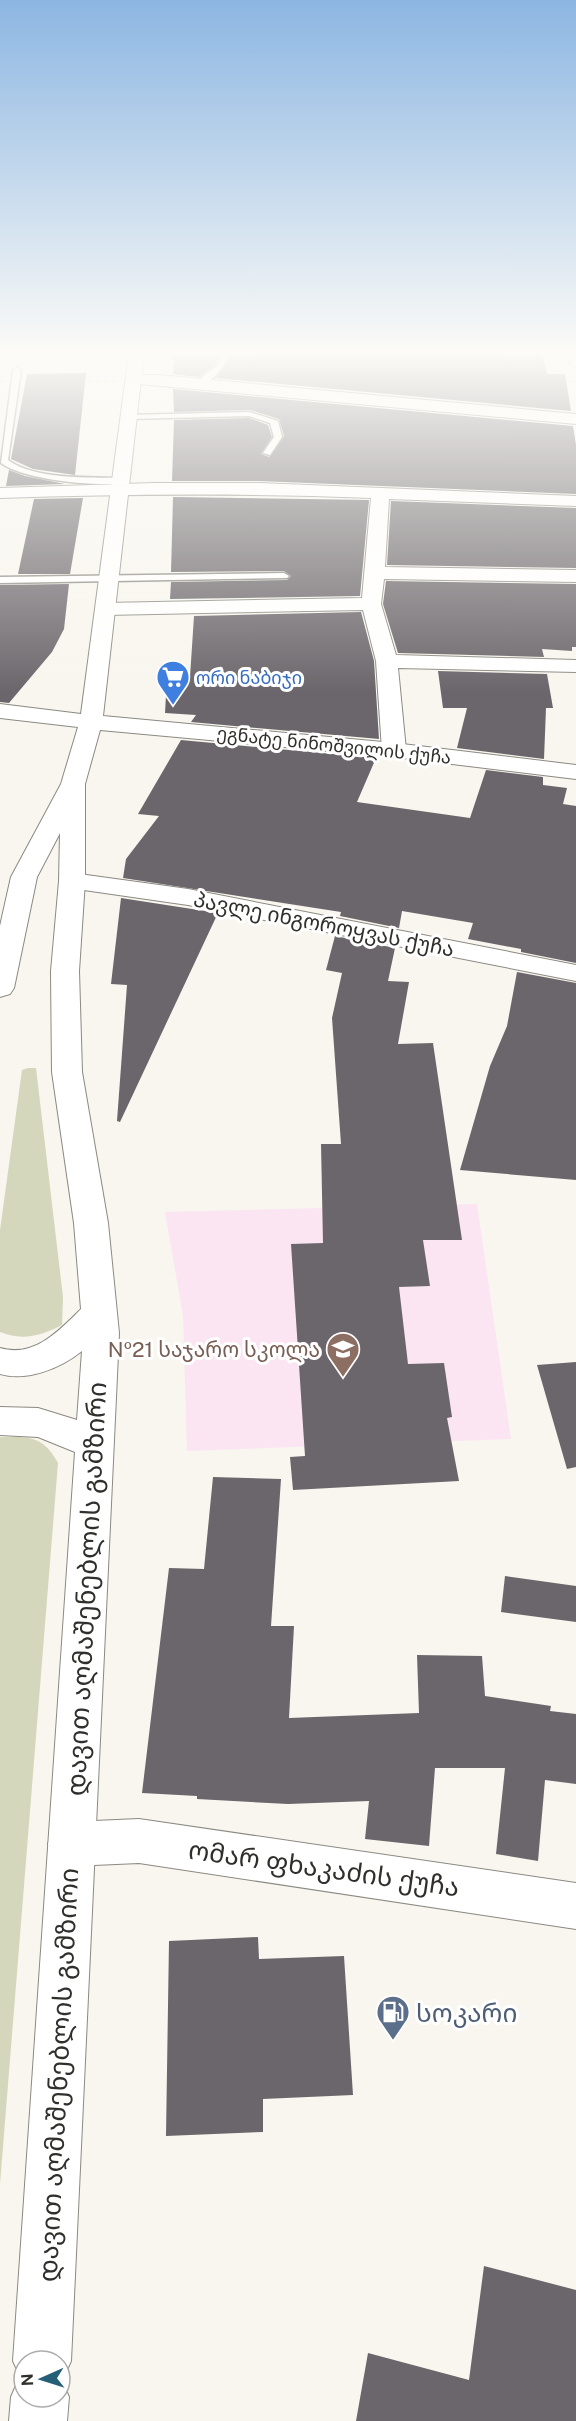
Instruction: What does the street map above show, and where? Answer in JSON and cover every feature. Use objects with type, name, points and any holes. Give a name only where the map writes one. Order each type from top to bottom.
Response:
[{"type":"main road","name":"დავით აღმაშენებლის გამზირი","points":[[0,988],[24,877],[73,784],[92,722],[123,466]]},
{"type":"main road","points":[[0,493],[121,485],[380,492],[576,501]]},
{"type":"main road","points":[[380,492],[371,604],[387,661],[394,750]]},
{"type":"main road","points":[[375,573],[576,576]]},
{"type":"main road","points":[[105,609],[371,604]]},
{"type":"main road","points":[[387,661],[576,666]]},
{"type":"main road","name":"ეგნატე ნინოშვილის ქუჩა","points":[[0,711],[92,722],[394,750],[576,772]]},
{"type":"main road","name":"დავით აღმაშენებლის გამზირი","points":[[43,2349],[101,1333],[91,1223],[67,1071],[65,971],[72,881],[73,784]]},
{"type":"main road","name":"პავლე ინგოროყვას ქუჩა","points":[[72,881],[188,897],[576,973]]},
{"type":"main road","points":[[0,1361],[9,1364],[44,1359],[63,1349],[99,1313]]},
{"type":"main road","points":[[0,1420],[24,1419],[61,1427],[93,1444]]},
{"type":"main road","name":"ომარ ფხაკაძის ქუჩა","points":[[71,1844],[139,1841],[576,1906]]},
{"type":"lane","points":[[8,466],[27,473],[121,485]]},
{"type":"lane","points":[[0,580],[284,576]]},
{"type":"shaded area","name":"№21 საჯარო სკოლა","points":[[477,1204],[511,1439],[187,1451],[183,1316],[165,1212]]},
{"type":"green space","points":[[36,1068],[63,1297],[62,1325],[47,1332],[24,1337],[0,1332],[0,1230],[22,1070]]},
{"type":"green space","points":[[0,1437],[19,1437],[41,1442],[58,1463],[0,2184]]},
{"type":"building","points":[[26,466],[76,466],[75,475]]},
{"type":"building","points":[[172,466],[576,466],[576,494],[259,481],[172,481]]},
{"type":"building","points":[[9,470],[25,476],[65,484],[6,486]]},
{"type":"building","points":[[173,497],[369,500],[360,596],[170,599],[171,582],[287,580],[291,576],[284,571],[171,572]]},
{"type":"building","points":[[83,498],[70,574],[18,574],[34,499]]},
{"type":"building","points":[[391,501],[576,508],[576,568],[387,565]]},
{"type":"building","points":[[386,581],[576,584],[576,647],[572,647],[572,651],[542,649],[544,657],[398,653],[383,604]]},
{"type":"building","points":[[69,584],[64,629],[52,652],[9,703],[0,702],[0,585]]},
{"type":"building","points":[[361,612],[374,661],[379,739],[191,722],[196,715],[165,713],[167,677],[190,677],[194,616]]},
{"type":"building","points":[[438,671],[547,674],[553,708],[546,708],[544,759],[457,748],[467,708],[443,708]]},
{"type":"building","points":[[181,740],[376,758],[357,802],[470,818],[486,770],[543,777],[543,785],[567,788],[563,804],[576,806],[576,963],[468,939],[473,923],[402,911],[399,928],[340,916],[341,912],[123,878],[126,859],[159,816],[138,814]]},
{"type":"building","points":[[121,898],[218,913],[120,1122],[117,1121],[127,985],[111,984]]},
{"type":"building","points":[[335,936],[395,948],[388,981],[409,982],[398,1044],[433,1043],[462,1240],[423,1240],[430,1286],[399,1287],[408,1364],[444,1363],[452,1417],[447,1418],[459,1481],[293,1490],[290,1457],[305,1456],[291,1244],[323,1243],[321,1144],[341,1144],[332,1018],[342,973],[326,970]]},
{"type":"building","points":[[517,972],[576,983],[576,1180],[460,1170],[490,1066],[507,1026]]},
{"type":"building","points":[[576,1362],[576,1467],[567,1469],[537,1365]]},
{"type":"building","points":[[213,1477],[281,1479],[271,1626],[294,1626],[289,1718],[419,1713],[417,1655],[482,1656],[485,1696],[551,1706],[550,1711],[576,1714],[576,1784],[545,1780],[538,1861],[496,1854],[505,1768],[435,1768],[429,1846],[365,1839],[369,1801],[288,1804],[197,1799],[197,1796],[142,1793],[169,1568],[204,1569]]},
{"type":"building","points":[[505,1576],[576,1586],[576,1622],[501,1612]]},
{"type":"building","points":[[258,1937],[259,1959],[344,1956],[353,2095],[263,2099],[263,2132],[166,2136],[169,1941]]},
{"type":"building","points":[[484,2266],[576,2290],[576,2421],[356,2421],[368,2353],[469,2380]]},
{"type":"place","name":"ორი ნაბიჯი","points":[[173,706]]},
{"type":"place","name":"№21 საჯარო სკოლა","points":[[343,1378]]},
{"type":"place","name":"სოკარი","points":[[393,2041]]}]
